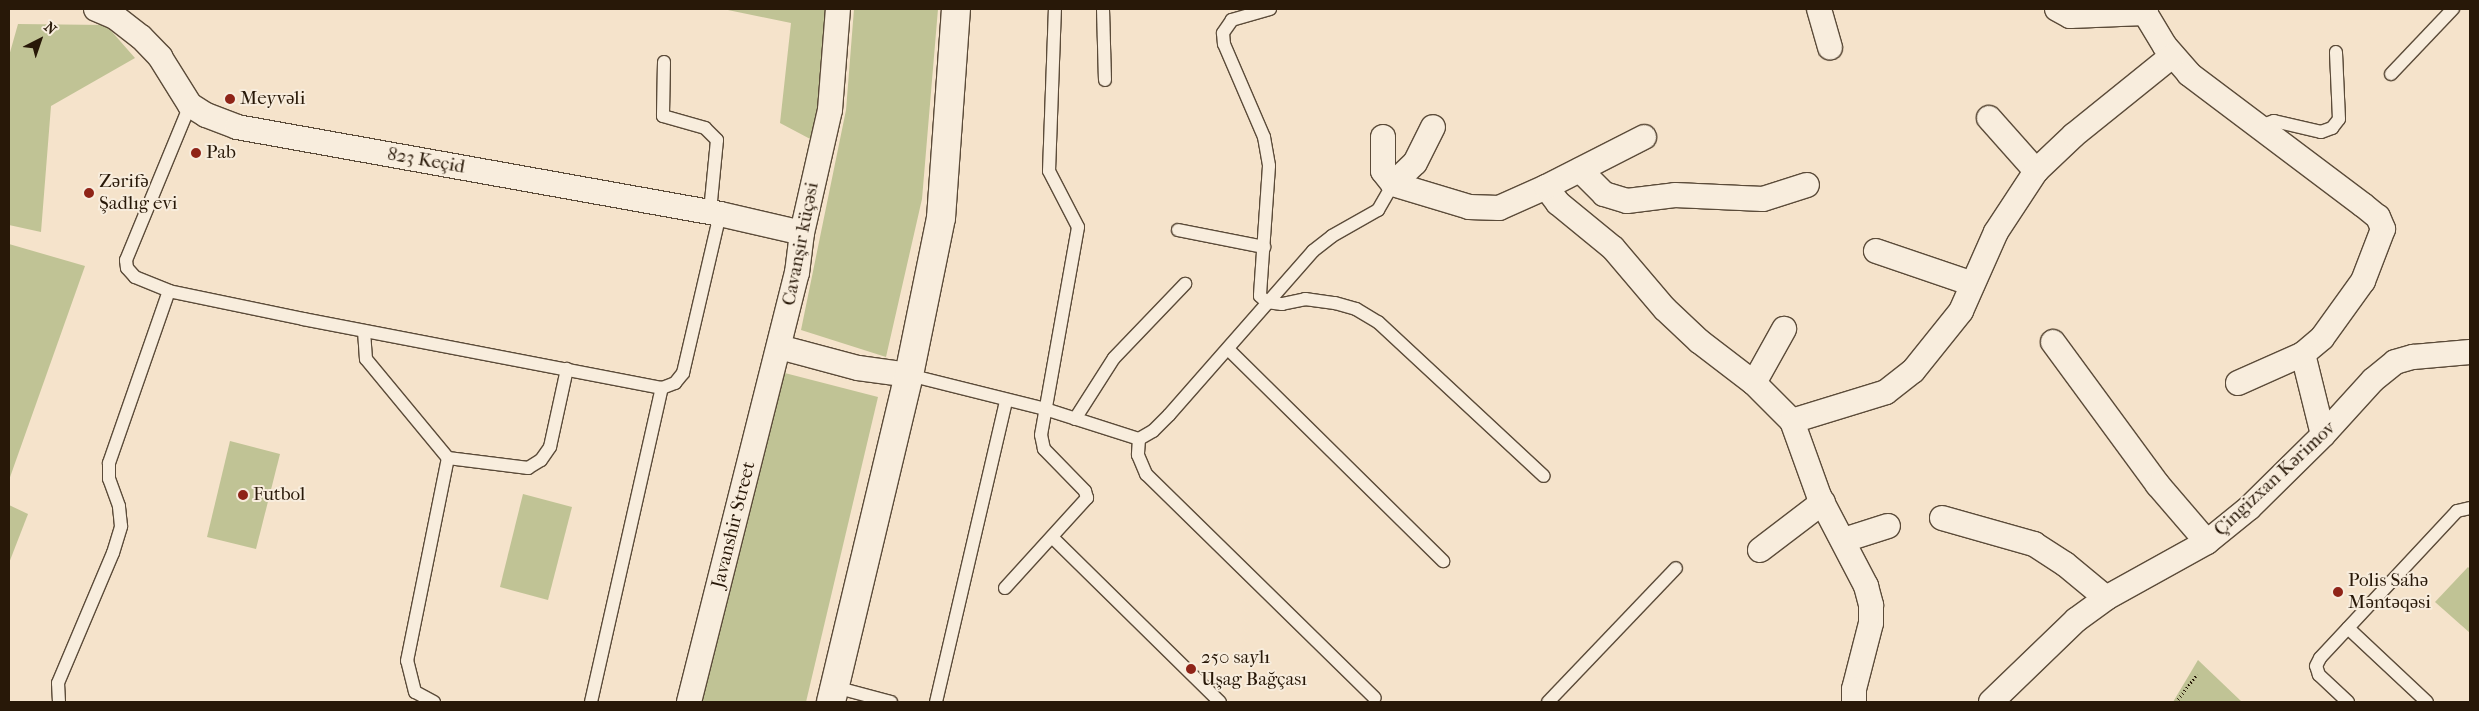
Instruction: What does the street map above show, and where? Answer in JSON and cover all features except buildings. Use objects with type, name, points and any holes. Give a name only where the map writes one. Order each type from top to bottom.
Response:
[{"type":"street","name":"823 Keçid","points":[[96,9],[115,17],[142,37],[160,57],[190,105],[206,115],[237,126],[715,213],[802,232]]},
{"type":"street","name":"Cavanşir küçəsi","points":[[779,347],[797,273],[802,232],[830,110],[838,9]]},
{"type":"street","points":[[833,695],[909,375],[941,218],[956,9]]},
{"type":"street","points":[[1820,9],[1830,47]]},
{"type":"street","points":[[2057,9],[2070,16],[2146,11],[2172,56],[2189,74],[2378,217],[2383,229],[2363,282],[2322,338],[2303,354],[2238,383]]},
{"type":"street","points":[[1792,421],[1886,392],[1898,384],[1949,327],[1973,284],[1996,232],[2036,171],[2074,134],[2172,56]]},
{"type":"street","points":[[1989,118],[2036,171]]},
{"type":"street","points":[[1393,184],[1415,163],[1433,127]]},
{"type":"street","points":[[1383,138],[1383,171],[1393,184],[1469,207],[1499,208],[1546,187],[1644,137]]},
{"type":"street","points":[[1580,170],[1604,194],[1627,201],[1675,195],[1763,198],[1807,186]]},
{"type":"street","points":[[1546,187],[1564,209],[1613,248],[1671,315],[1754,383],[1792,421],[1823,502],[1866,586],[1871,605],[1871,623],[1854,689],[1854,702]]},
{"type":"street","points":[[1876,251],[1973,284]]},
{"type":"street","points":[[1754,383],[1784,330]]},
{"type":"street","points":[[2054,342],[2158,485],[2207,542]]},
{"type":"street","points":[[779,347],[858,368],[909,375]]},
{"type":"street","name":"Javanshir Street","points":[[689,702],[779,347]]},
{"type":"street","name":"Çingizxan Kərimov","points":[[1991,702],[2076,620],[2106,598],[2207,542],[2249,508],[2323,436],[2373,380],[2395,362],[2413,357],[2470,352]]},
{"type":"street","points":[[2303,354],[2323,436]]},
{"type":"street","points":[[1760,550],[1823,502]]},
{"type":"street","points":[[1942,518],[2034,544],[2065,564],[2106,598]]},
{"type":"street","points":[[1844,540],[1888,526]]},
{"type":"lane","points":[[1005,588],[1053,538],[1087,498],[1085,492],[1044,449],[1041,435],[1078,227],[1049,172],[1055,9]]},
{"type":"lane","points":[[1103,9],[1106,80]]},
{"type":"lane","points":[[1270,9],[1232,20],[1223,33],[1224,44],[1264,137],[1269,166],[1260,296],[1267,302],[1282,304],[1306,299],[1335,303],[1356,310],[1378,322],[1544,476]]},
{"type":"lane","points":[[2391,74],[2453,9]]},
{"type":"lane","points":[[2258,127],[2274,121],[2321,132],[2332,128],[2339,119],[2336,52]]},
{"type":"lane","points":[[190,105],[126,260],[127,268],[135,277],[169,291],[364,331],[662,388],[674,383],[682,373],[715,213],[717,140],[705,128],[663,116],[664,62]]},
{"type":"lane","points":[[909,375],[1006,401],[1045,409],[1139,439],[1153,431],[1229,350],[1267,302],[1313,251],[1332,236],[1378,210],[1393,184]]},
{"type":"lane","points":[[1178,230],[1264,246]]},
{"type":"lane","points":[[1075,419],[1114,358],[1185,284]]},
{"type":"lane","points":[[59,702],[58,683],[113,553],[121,526],[119,506],[110,479],[110,463],[169,291]]},
{"type":"lane","points":[[364,331],[366,360],[448,458],[528,468],[541,460],[550,447],[567,369]]},
{"type":"lane","points":[[1229,350],[1443,561]]},
{"type":"lane","points":[[591,702],[662,388]]},
{"type":"lane","points":[[936,702],[1006,401]]},
{"type":"lane","points":[[1139,439],[1138,455],[1146,474],[1375,698]]},
{"type":"lane","points":[[434,702],[415,692],[407,661],[448,458]]},
{"type":"lane","points":[[2348,702],[2319,675],[2316,666],[2348,628],[2457,511],[2470,508]]},
{"type":"lane","points":[[1053,538],[1220,702]]},
{"type":"lane","points":[[1548,702],[1676,568]]},
{"type":"lane","points":[[2348,628],[2427,702]]},
{"type":"lane","points":[[833,695],[891,702]]},
{"type":"path","points":[[2176,702],[2197,674]]},
{"type":"green space","points":[[723,9],[828,9],[814,141],[780,123],[791,23]]},
{"type":"green space","points":[[854,9],[938,9],[922,199],[886,357],[801,330],[846,110]]},
{"type":"green space","points":[[18,24],[106,25],[135,58],[51,106],[41,232],[9,225],[9,56]]},
{"type":"green space","points":[[9,244],[85,266],[9,480]]},
{"type":"green space","points":[[777,371],[878,397],[806,702],[697,702]]},
{"type":"green space","name":"Futbol","points":[[230,441],[280,454],[256,549],[207,537]]},
{"type":"green space","points":[[523,494],[572,507],[548,600],[500,587]]},
{"type":"green space","points":[[9,505],[28,514],[9,563]]},
{"type":"green space","points":[[2468,567],[2470,569],[2470,633],[2435,602]]},
{"type":"green space","points":[[2198,660],[2242,702],[2173,702]]},
{"type":"place","name":"Meyvəli","points":[[230,99]]},
{"type":"place","name":"Pab","points":[[196,153]]},
{"type":"place","name":"Zərifə Şadlıg evi","points":[[89,193]]},
{"type":"place","name":"Futbol","points":[[243,495]]},
{"type":"place","name":"Polis Sahə Məntəqəsi","points":[[2338,592]]},
{"type":"place","name":"250 saylı Uşag Bağçası","points":[[1191,669]]}]
